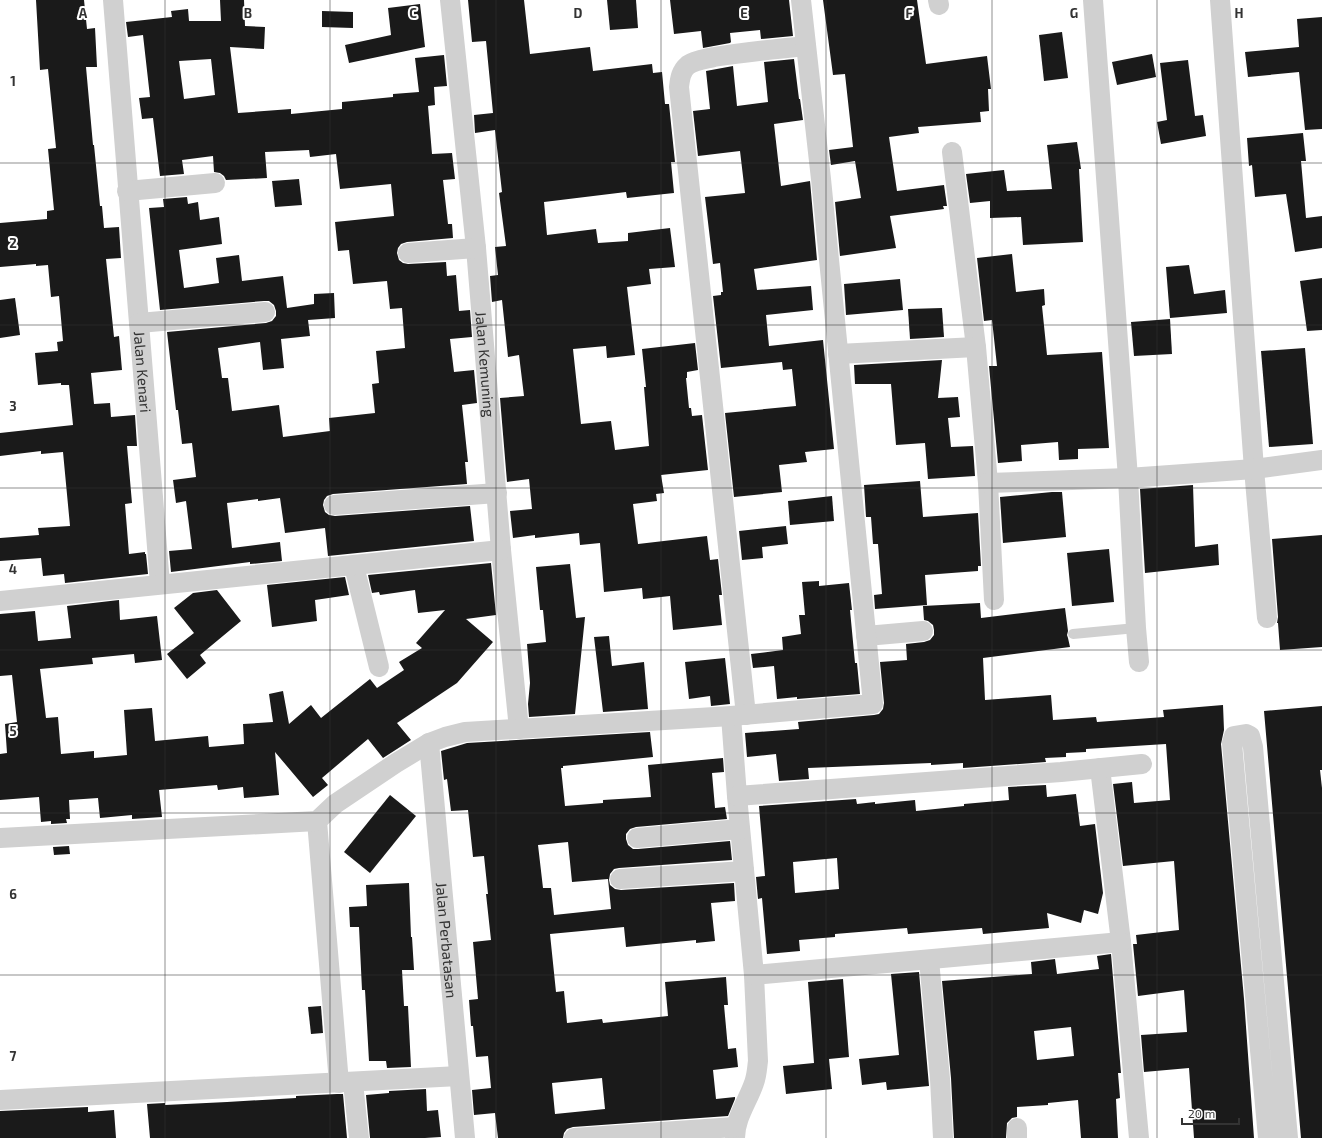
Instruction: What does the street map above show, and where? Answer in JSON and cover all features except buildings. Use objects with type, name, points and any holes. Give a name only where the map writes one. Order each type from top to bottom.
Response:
[{"type":"street","name":"Jalan Kenari","points":[[113,0],[127,191],[160,584]]},
{"type":"street","name":"Jalan Kemuning","points":[[450,0],[476,248],[501,550],[519,729]]},
{"type":"street","points":[[0,838],[317,821],[335,804],[429,743],[464,732],[739,716],[873,704],[801,0]]},
{"type":"street","points":[[1093,0],[1128,478],[1139,662]]},
{"type":"street","points":[[1220,0],[1254,469],[1267,618]]},
{"type":"street","points":[[574,1138],[735,1132],[757,1070],[754,975],[737,796],[739,716],[679,87],[680,77],[684,69],[689,64],[703,59],[731,54],[806,46]]},
{"type":"street","points":[[952,152],[976,347],[988,483],[994,600]]},
{"type":"street","points":[[127,191],[215,183]]},
{"type":"street","points":[[408,253],[476,248]]},
{"type":"street","points":[[139,323],[265,312]]},
{"type":"street","points":[[838,354],[976,347]]},
{"type":"street","points":[[988,483],[1128,478],[1254,469],[1322,460]]},
{"type":"street","points":[[334,505],[497,494]]},
{"type":"street","points":[[0,601],[501,550]]},
{"type":"street","points":[[354,566],[379,667]]},
{"type":"street","points":[[866,636],[924,631]]},
{"type":"street","points":[[1268,1138],[1232,743],[1234,736],[1246,734],[1250,736],[1253,747],[1288,1138]]},
{"type":"street","name":"Jalan Perbatasan","points":[[429,743],[465,1138]]},
{"type":"street","points":[[737,796],[1142,764]]},
{"type":"street","points":[[1100,768],[1121,942],[1139,1138]]},
{"type":"street","points":[[317,821],[346,1083],[359,1138]]},
{"type":"street","points":[[637,838],[740,829]]},
{"type":"street","points":[[620,879],[744,871]]},
{"type":"street","points":[[754,975],[1121,942]]},
{"type":"street","points":[[930,960],[943,1138]]},
{"type":"street","points":[[1255,992],[1274,990]]},
{"type":"street","points":[[0,1100],[459,1076]]},
{"type":"lane","points":[[1073,634],[1136,628]]}]
